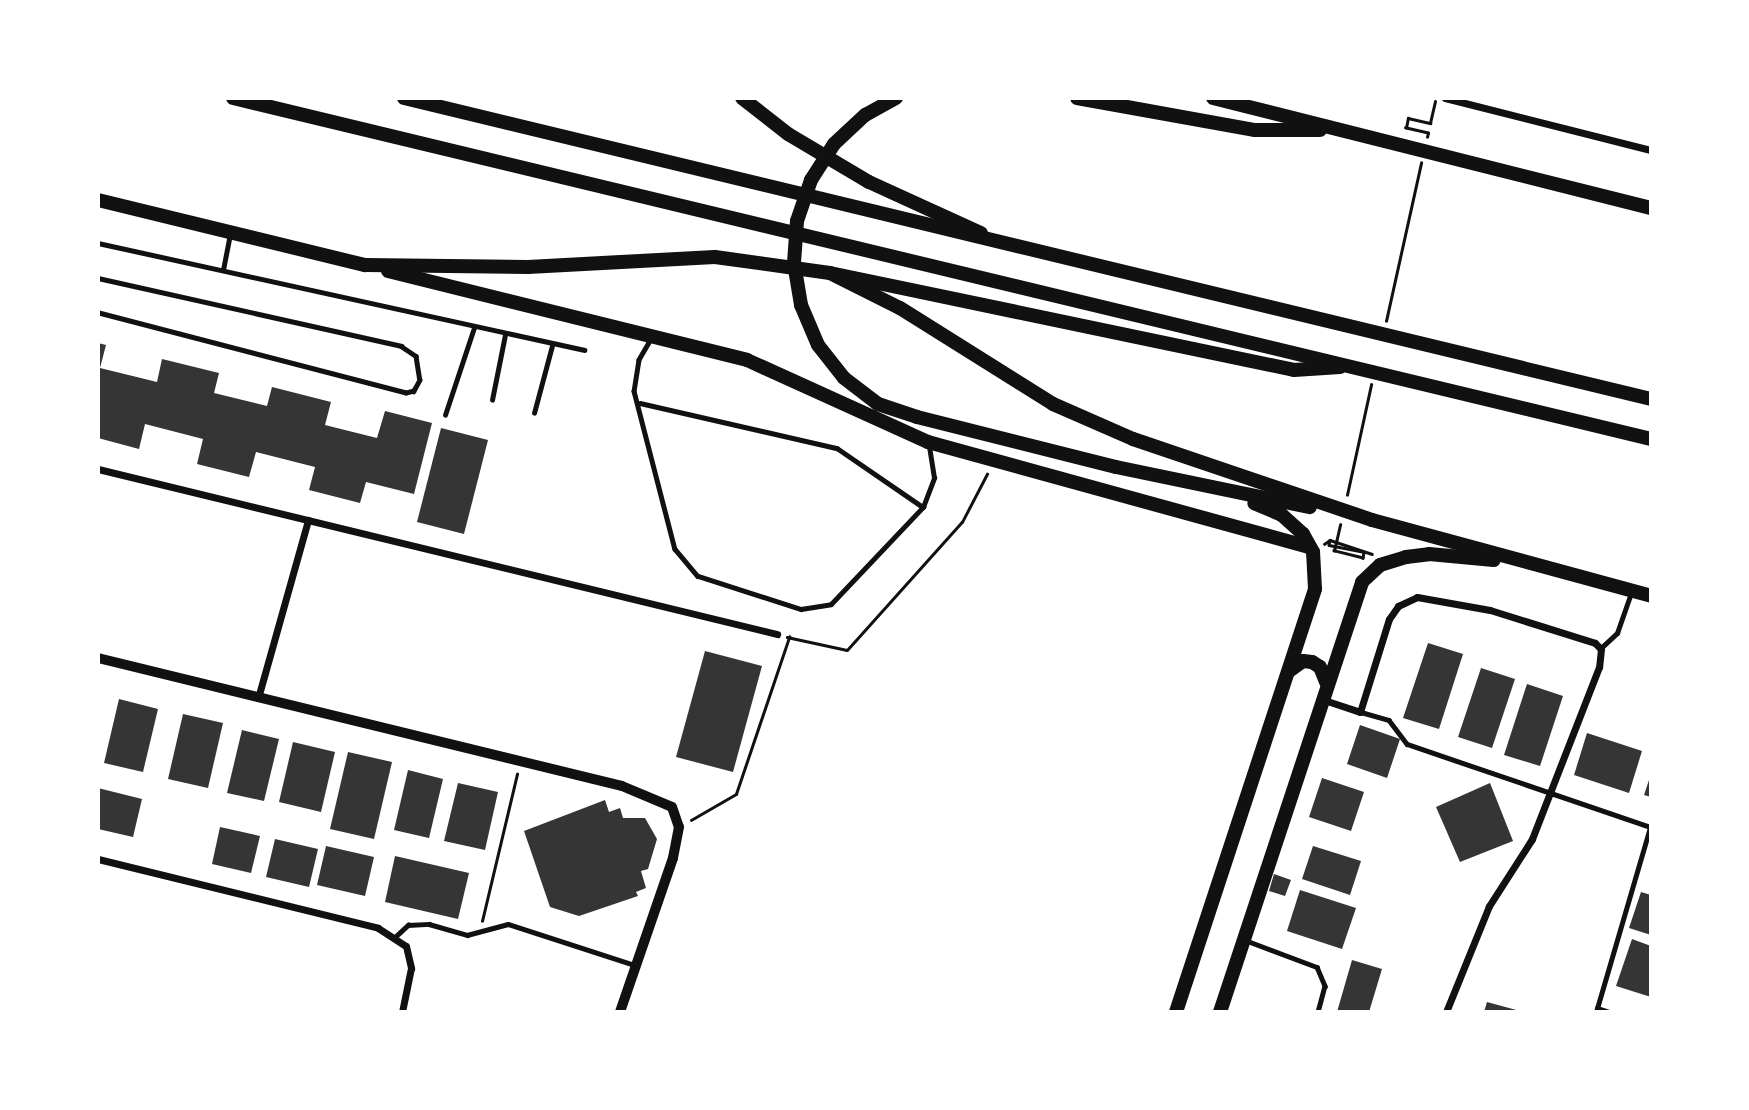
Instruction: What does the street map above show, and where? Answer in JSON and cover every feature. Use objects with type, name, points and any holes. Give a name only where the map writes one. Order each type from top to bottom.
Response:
[{"type":"main road","points":[[233,98],[829,245],[1651,439]]},
{"type":"main road","points":[[404,98],[1011,247],[1651,399]]},
{"type":"main road","points":[[742,98],[788,134],[869,182],[1011,247]]},
{"type":"main road","points":[[896,98],[865,115],[834,144],[811,180],[797,221],[794,263],[801,305],[818,345],[838,370],[878,404],[917,417],[1267,506],[1296,525],[1311,549],[1315,589],[1176,1012]]},
{"type":"main road","points":[[1077,98],[1255,130],[1342,130]]},
{"type":"main road","points":[[1213,98],[1651,211]]},
{"type":"main road","points":[[98,200],[655,334],[747,360],[928,442],[1180,508],[1311,549]]},
{"type":"main road","points":[[365,265],[528,267],[715,257],[830,273],[1294,369],[1348,366]]},
{"type":"main road","points":[[830,273],[900,308],[1054,404],[1133,439],[1372,520]]},
{"type":"main road","points":[[1116,467],[1372,520],[1651,596]]},
{"type":"main road","points":[[1225,1009],[1244,940],[1350,607],[1362,582],[1380,565],[1429,554],[1535,564]]},
{"type":"main road","points":[[1289,672],[1294,665],[1312,662],[1320,667],[1326,684]]},
{"type":"street","points":[[1445,98],[1651,149]]},
{"type":"street","points":[[98,469],[777,634]]},
{"type":"street","points":[[258,698],[308,520]]},
{"type":"street","points":[[1321,699],[1360,712],[1389,619],[1398,606],[1417,597],[1490,610],[1595,643],[1601,649],[1599,667],[1521,863],[1489,906],[1446,1012]]},
{"type":"street","points":[[98,658],[622,786],[672,807],[679,827],[620,1012]]},
{"type":"street","points":[[98,859],[379,928],[406,946],[411,968],[402,1012]]},
{"type":"lane","points":[[223,270],[231,230]]},
{"type":"lane","points":[[98,243],[552,346],[584,350]]},
{"type":"lane","points":[[98,278],[401,346],[416,356],[420,380],[414,391],[406,393],[98,313]]},
{"type":"lane","points":[[445,415],[474,328]]},
{"type":"lane","points":[[655,334],[635,370],[634,391],[640,403],[672,540],[684,563],[698,576],[817,610],[831,604],[923,508],[934,478],[928,442]]},
{"type":"lane","points":[[492,400],[505,335]]},
{"type":"lane","points":[[534,413],[552,346]]},
{"type":"lane","points":[[640,403],[837,448],[923,508]]},
{"type":"lane","points":[[1601,649],[1617,633],[1632,591]]},
{"type":"lane","points":[[1360,712],[1389,720],[1407,744],[1549,795],[1650,827],[1597,1010],[1609,1012]]},
{"type":"lane","points":[[396,937],[408,925],[429,923],[479,934],[508,924],[636,965]]},
{"type":"lane","points":[[1244,940],[1317,967],[1325,986],[1318,1012]]},
{"type":"path","points":[[1428,133],[1406,128],[1408,118],[1430,123],[1436,98]]},
{"type":"path","points":[[777,634],[848,650],[962,522],[994,461]]},
{"type":"path","points":[[1311,549],[1330,540],[1369,549],[1380,565]]},
{"type":"path","points":[[1330,540],[1329,545],[1364,552],[1363,558],[1334,551]]},
{"type":"path","points":[[679,827],[736,794],[789,637]]},
{"type":"path","points":[[479,934],[521,761]]},
{"type":"building","points":[[98,343],[106,345],[100,368],[157,382],[162,359],[219,373],[214,393],[267,406],[272,387],[331,402],[325,425],[377,438],[385,411],[432,423],[414,494],[366,482],[360,503],[309,490],[315,467],[256,452],[249,477],[197,464],[203,439],[145,424],[139,449],[98,438]]},
{"type":"building","points":[[441,428],[488,440],[464,534],[417,522]]},
{"type":"building","points":[[1428,643],[1463,654],[1439,729],[1403,718]]},
{"type":"building","points":[[705,651],[762,666],[733,772],[676,757]]},
{"type":"building","points":[[1481,668],[1515,679],[1492,748],[1458,737]]},
{"type":"building","points":[[1527,684],[1563,696],[1540,766],[1504,755]]},
{"type":"building","points":[[119,699],[158,709],[143,772],[104,763]]},
{"type":"building","points":[[183,714],[223,723],[208,788],[168,779]]},
{"type":"building","points":[[1360,725],[1400,739],[1387,778],[1347,764]]},
{"type":"building","points":[[242,730],[279,739],[264,801],[227,793]]},
{"type":"building","points":[[1587,733],[1642,751],[1629,793],[1574,775]]},
{"type":"building","points":[[293,742],[335,752],[321,812],[279,802]]},
{"type":"building","points":[[348,752],[392,762],[374,839],[330,829]]},
{"type":"building","points":[[408,770],[443,779],[429,838],[394,830]]},
{"type":"building","points":[[1651,777],[1651,797],[1644,795]]},
{"type":"building","points":[[1322,778],[1364,792],[1351,831],[1309,817]]},
{"type":"building","points":[[458,783],[498,792],[485,850],[444,841]]},
{"type":"building","points":[[1490,783],[1513,841],[1460,862],[1436,807]]},
{"type":"building","points":[[98,788],[142,799],[133,837],[98,829]]},
{"type":"building","points":[[605,800],[609,812],[620,808],[623,818],[645,818],[657,839],[648,869],[641,871],[646,888],[636,892],[638,896],[579,916],[550,907],[524,831]]},
{"type":"building","points":[[220,827],[260,836],[251,873],[212,864]]},
{"type":"building","points":[[275,839],[318,849],[309,887],[266,877]]},
{"type":"building","points":[[326,846],[374,857],[365,896],[317,885]]},
{"type":"building","points":[[1313,846],[1361,861],[1350,895],[1302,879]]},
{"type":"building","points":[[395,856],[469,873],[458,919],[385,902]]},
{"type":"building","points":[[1274,874],[1291,880],[1285,896],[1269,891]]},
{"type":"building","points":[[1300,890],[1356,908],[1342,949],[1287,931]]},
{"type":"building","points":[[1641,892],[1651,895],[1651,935],[1629,928]]},
{"type":"building","points":[[1632,939],[1651,946],[1651,997],[1616,986]]},
{"type":"building","points":[[1352,960],[1382,969],[1369,1012],[1337,1012]]},
{"type":"building","points":[[1487,1002],[1520,1011],[1520,1012],[1484,1012]]}]
